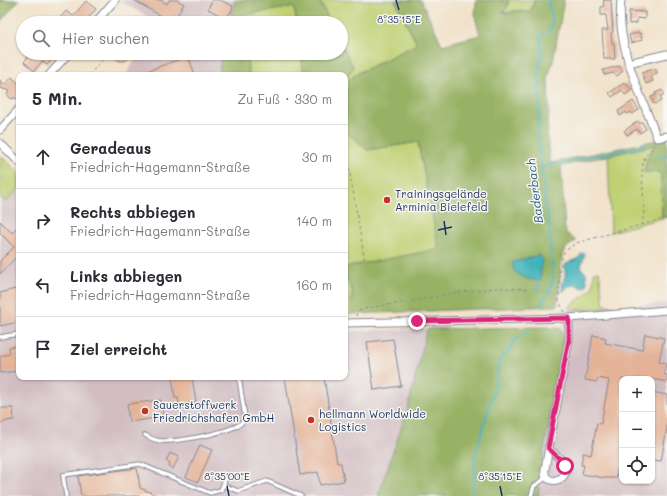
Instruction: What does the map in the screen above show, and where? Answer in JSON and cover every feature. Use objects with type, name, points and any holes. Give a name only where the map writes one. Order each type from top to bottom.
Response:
[{"type":"street","points":[[101,16],[115,0]]},
{"type":"street","points":[[621,0],[622,32],[628,63],[657,138],[667,136]]},
{"type":"street","points":[[628,63],[667,54]]},
{"type":"street","points":[[52,72],[63,60]]},
{"type":"street","points":[[0,130],[16,112]]},
{"type":"street","points":[[0,143],[16,159]]},
{"type":"street","points":[[348,323],[569,318],[667,310]]},
{"type":"street","points":[[548,448],[564,463],[565,472],[561,478],[554,481],[547,478],[544,472],[548,448],[569,339],[569,318]]},
{"type":"lane","points":[[0,337],[16,334]]},
{"type":"lane","points":[[145,435],[161,441],[175,441],[239,425],[245,418],[239,380]]},
{"type":"lane","points":[[66,496],[63,475],[140,464],[210,493],[221,490],[227,475]]},
{"type":"lane","points":[[531,496],[534,486],[543,480],[544,472]]},
{"type":"lane","points":[[223,485],[238,491],[267,481],[301,496]]},
{"type":"path","points":[[92,72],[102,60]]},
{"type":"path","points":[[641,225],[643,219],[644,200],[643,167],[646,157],[655,144],[657,138]]},
{"type":"path","points":[[348,162],[365,262]]},
{"type":"path","points":[[569,318],[559,302],[560,274],[564,252],[576,243],[667,218]]},
{"type":"path","points":[[357,323],[357,312],[368,308],[467,291],[497,288],[527,289]]},
{"type":"shaded area","points":[[119,0],[235,0],[231,16],[146,16]]},
{"type":"shaded area","points":[[136,60],[220,60],[219,72],[128,72]]},
{"type":"shaded area","points":[[0,155],[16,170],[16,380],[348,380],[348,331],[427,329],[408,408],[378,496],[0,496]]},
{"type":"shaded area","points":[[667,303],[667,496],[538,496],[539,488],[537,487],[564,342],[563,310]]},
{"type":"green space","points":[[0,0],[19,0],[0,22]]},
{"type":"green space","points":[[235,0],[319,0],[327,16],[296,16],[294,7],[241,16],[231,16]]},
{"type":"green space","points":[[319,0],[395,0],[417,44],[356,74],[348,81],[348,75],[353,67],[348,57],[348,16],[327,16]]},
{"type":"green space","points":[[395,0],[421,0],[442,45],[480,35],[475,17],[476,0],[509,0],[506,10],[502,12],[507,14],[514,11],[530,12],[535,0],[564,0],[553,62],[548,77],[549,111],[547,135],[550,163],[667,138],[667,217],[662,218],[661,175],[659,172],[644,172],[647,158],[655,145],[561,166],[565,232],[576,241],[567,247],[562,255],[557,306],[352,314],[352,290],[348,281],[348,266],[439,249],[418,142],[367,150],[348,134],[348,81],[356,74],[417,44]]},
{"type":"green space","points":[[509,0],[535,0],[530,12],[502,12],[506,10]]},
{"type":"green space","points":[[294,7],[296,16],[241,16]]},
{"type":"green space","points":[[348,57],[353,67],[348,75],[348,72],[304,72],[302,60],[348,60]]},
{"type":"green space","points":[[220,60],[247,60],[249,72],[219,72]]},
{"type":"green space","points":[[247,60],[302,60],[304,72],[249,72]]},
{"type":"green space","name":"Trainingsgelände Arminia Bielefeld","points":[[348,134],[367,150],[418,142],[439,250],[348,266]]},
{"type":"green space","points":[[655,145],[644,172],[659,172],[661,175],[662,218],[611,232],[608,155]]},
{"type":"green space","points":[[0,155],[16,170],[16,191],[6,202],[0,196]]},
{"type":"green space","points":[[599,271],[604,305],[619,307],[574,310],[569,307],[593,288],[594,272]]},
{"type":"green space","points":[[348,281],[352,290],[352,314],[348,314]]},
{"type":"green space","points":[[546,327],[561,329],[564,342],[537,487],[539,487],[538,496],[378,496],[408,408],[427,329]]},
{"type":"water","points":[[582,253],[585,254],[581,266],[586,273],[586,287],[582,288],[577,285],[568,286],[563,292],[562,286],[565,275],[565,265],[568,262],[575,260]]},
{"type":"water","points":[[540,255],[542,259],[540,281],[531,280],[515,271],[513,262]]},
{"type":"building","points":[[134,0],[161,0],[167,4],[169,0],[177,0],[184,4],[176,16],[160,16]]},
{"type":"building","points":[[212,0],[220,0],[233,6],[231,13],[230,12],[228,16],[218,16],[208,9]]},
{"type":"building","points":[[604,0],[611,0],[613,32],[611,33],[612,43],[614,43],[615,59],[604,59],[602,30],[608,30],[606,15],[601,15],[601,7],[603,7]]},
{"type":"building","points":[[86,1],[96,9],[90,16],[73,16]]},
{"type":"building","points":[[66,11],[73,16],[62,16]]},
{"type":"building","points":[[629,11],[645,12],[645,19],[637,18],[637,23],[629,24]]},
{"type":"building","points":[[640,33],[642,40],[631,43],[629,35]]},
{"type":"building","points":[[26,60],[52,60],[47,65],[42,61],[34,71],[24,62]]},
{"type":"building","points":[[177,60],[189,60],[194,72],[144,72]]},
{"type":"building","points":[[619,66],[623,71],[617,76],[614,73],[604,75],[603,70]]},
{"type":"building","points":[[655,68],[657,73],[651,76],[653,81],[646,84],[642,73]]},
{"type":"building","points":[[12,77],[16,81],[16,99],[14,97],[13,99],[10,98],[7,94],[10,91],[0,88],[0,80],[5,85]]},
{"type":"building","points":[[624,83],[625,85],[627,84],[632,90],[625,95],[622,90],[612,97],[609,93]]},
{"type":"building","points":[[662,90],[664,95],[660,96],[661,101],[654,104],[651,97],[656,95],[655,93]]},
{"type":"building","points":[[633,101],[639,110],[632,114],[631,112],[627,114],[626,112],[620,116],[618,111]]},
{"type":"building","points":[[638,121],[640,124],[642,122],[646,129],[640,133],[637,129],[627,135],[624,131]]},
{"type":"building","points":[[0,221],[12,233],[16,229],[16,257],[0,274],[0,261],[14,247],[0,233]]},
{"type":"building","points":[[16,289],[16,323],[0,326],[0,293]]},
{"type":"building","points":[[645,334],[664,338],[659,362],[666,363],[664,374],[667,375],[667,382],[655,380],[655,376],[619,376],[619,464],[616,478],[605,478],[582,474],[584,465],[581,465],[583,453],[591,455],[597,423],[601,424],[609,380],[598,378],[597,382],[585,380],[593,335],[606,338],[605,343],[642,350]]},
{"type":"building","name":"hellmann Worldwide Logistics","points":[[393,339],[401,386],[374,390],[367,342]]},
{"type":"building","points":[[16,346],[16,371],[0,373],[0,356],[10,354],[9,347]]},
{"type":"building","points":[[172,380],[192,380],[196,403],[184,405],[185,408],[180,408],[178,398],[175,398]]},
{"type":"building","name":"hellmann Worldwide Logistics","points":[[285,380],[324,380],[337,463],[341,463],[344,481],[320,485],[318,472],[300,475]]},
{"type":"building","points":[[655,393],[667,395],[667,428],[661,461],[655,460]]},
{"type":"building","name":"Sauerstoffwerk Friedrichshafen GmbH","points":[[161,400],[163,417],[129,422],[127,404]]},
{"type":"building","points":[[0,408],[13,408],[14,420],[6,421],[0,425]]},
{"type":"building","points":[[200,445],[212,450],[198,482],[186,477]]},
{"type":"building","points":[[170,453],[179,457],[173,469],[169,467],[170,464],[166,461]]},
{"type":"building","points":[[137,468],[140,488],[159,496],[81,496],[78,476]]},
{"type":"waterway","name":"Baderbach","points":[[539,70],[542,54],[540,36],[550,30],[552,23],[552,14],[548,4],[550,0]]},
{"type":"waterway","name":"Baderbach","points":[[539,72],[540,101],[538,143],[545,204],[548,217],[553,273],[552,285],[541,305]]},
{"type":"waterway","points":[[542,167],[645,145]]},
{"type":"waterway","points":[[658,155],[663,157],[667,156]]},
{"type":"waterway","name":"Baderbach","points":[[538,292],[539,279]]},
{"type":"waterway","name":"Baderbach","points":[[472,496],[476,452],[495,387],[500,359],[509,351],[515,340],[529,331]]},
{"type":"place","name":"Trainingsgelände Arminia Bielefeld","points":[[387,200]]},
{"type":"place","name":"Sauerstoffwerk Friedrichshafen GmbH","points":[[145,411]]},
{"type":"place","name":"hellmann Worldwide Logistics","points":[[311,420]]},
{"type":"route","points":[[417,321],[569,318],[569,339],[548,448],[564,463],[565,466]]}]
